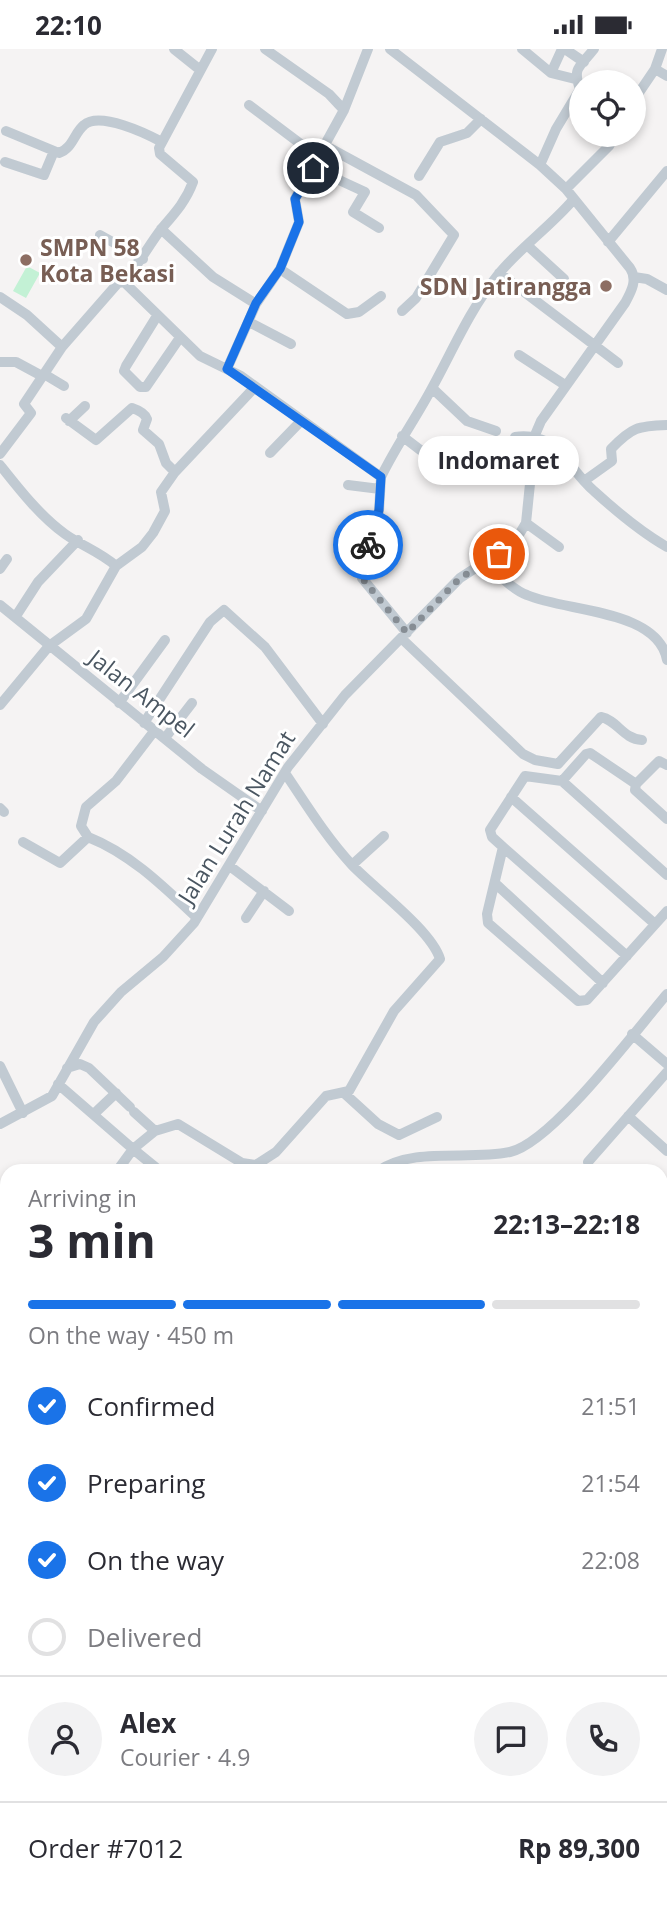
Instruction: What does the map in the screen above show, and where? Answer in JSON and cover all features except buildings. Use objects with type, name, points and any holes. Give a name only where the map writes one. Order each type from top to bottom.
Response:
[{"type":"street","points":[[174,49],[199,69]]},
{"type":"street","points":[[0,453],[31,412],[24,404],[62,347],[118,283],[124,282],[143,259],[161,229],[180,209],[193,182],[160,154],[162,142],[212,49]]},
{"type":"street","points":[[265,49],[329,95],[345,110]]},
{"type":"street","points":[[227,369],[256,303],[280,269],[299,222],[295,199],[345,110],[368,49]]},
{"type":"street","points":[[390,49],[540,165],[566,189],[634,277],[647,279],[667,290]]},
{"type":"street","points":[[522,49],[551,73],[569,78]]},
{"type":"street","points":[[551,73],[564,49],[584,62]]},
{"type":"street","points":[[580,70],[594,49]]},
{"type":"street","points":[[646,82],[655,69],[662,49]]},
{"type":"street","points":[[655,69],[667,76]]},
{"type":"street","points":[[250,105],[316,163],[365,192],[353,212],[379,228]]},
{"type":"street","points":[[540,165],[556,128],[569,107]]},
{"type":"street","points":[[419,176],[440,142],[467,133],[481,119]]},
{"type":"street","points":[[6,131],[54,151],[63,152],[84,125],[96,121],[128,126],[162,142]]},
{"type":"street","points":[[324,145],[416,195],[454,235],[416,298],[402,311]]},
{"type":"street","points":[[566,189],[608,147]]},
{"type":"street","points":[[5,162],[44,175],[54,151]]},
{"type":"street","points":[[608,242],[666,176]]},
{"type":"street","points":[[573,200],[499,273],[454,341],[432,388],[402,436],[381,477],[379,510],[361,566],[362,578],[404,636],[528,758],[558,764],[601,717],[607,718],[629,737],[642,740]]},
{"type":"street","points":[[161,229],[213,277],[256,303]]},
{"type":"street","points":[[100,235],[143,259]]},
{"type":"street","points":[[528,246],[564,279]]},
{"type":"street","points":[[280,269],[347,314],[359,311],[382,296]]},
{"type":"street","points":[[499,273],[618,363]]},
{"type":"street","points":[[559,547],[526,523],[535,435],[565,385],[625,303],[634,277]]},
{"type":"street","points":[[124,282],[179,339],[200,356],[255,387],[381,477]]},
{"type":"street","points":[[0,296],[27,315],[62,347]]},
{"type":"street","points":[[157,316],[126,366],[124,371],[130,379],[140,387],[146,387],[179,339]]},
{"type":"street","points":[[249,322],[291,344]]},
{"type":"street","points":[[519,355],[565,385]]},
{"type":"street","points":[[0,362],[16,362],[64,386]]},
{"type":"street","points":[[0,705],[49,646],[93,610],[116,566],[142,547],[153,533],[165,511],[161,492],[175,472],[255,387]]},
{"type":"street","points":[[432,388],[467,421],[496,431]]},
{"type":"street","points":[[85,406],[67,420],[96,440],[132,408],[145,415],[147,419],[143,429],[159,444],[166,463],[175,472]]},
{"type":"street","points":[[270,453],[302,419]]},
{"type":"street","points":[[584,481],[612,461],[611,449],[633,430],[645,424],[667,425]]},
{"type":"street","points":[[515,437],[535,435],[563,454],[584,481],[667,547]]},
{"type":"street","points":[[402,436],[436,462],[447,457]]},
{"type":"street","points":[[0,465],[25,497],[65,534],[116,566]]},
{"type":"street","points":[[348,485],[380,489]]},
{"type":"street","name":"Jalan Lurah Namat","points":[[0,1124],[52,1095],[94,1022],[121,992],[163,957],[197,918],[231,867],[285,773],[345,695],[460,578],[514,543],[526,523]]},
{"type":"street","points":[[16,616],[38,582],[78,540]]},
{"type":"street","points":[[0,569],[7,559]]},
{"type":"street","points":[[484,561],[522,594],[630,620],[661,643],[667,660]]},
{"type":"street","name":"Jalan Ampel","points":[[0,605],[118,703],[262,811]]},
{"type":"street","points":[[144,723],[210,622],[224,610],[265,647],[323,724]]},
{"type":"street","points":[[118,703],[165,640]]},
{"type":"street","points":[[165,738],[192,703]]},
{"type":"street","points":[[155,730],[117,781],[86,807],[81,826],[88,837],[137,864],[197,918]]},
{"type":"street","points":[[562,781],[586,754],[590,753],[636,784],[638,794],[667,819]]},
{"type":"street","points":[[636,784],[659,761],[667,765]]},
{"type":"street","points":[[258,1164],[276,1152],[326,1096],[344,1093],[354,1083],[394,1011],[440,959],[437,950],[352,865],[285,773]]},
{"type":"street","points":[[626,956],[492,837],[490,830],[525,776],[562,781],[667,875]]},
{"type":"street","points":[[511,797],[655,924]]},
{"type":"street","points":[[352,865],[384,836]]},
{"type":"street","points":[[23,842],[60,863],[88,837]]},
{"type":"street","points":[[503,847],[497,885],[487,914],[488,923],[578,1001],[587,1000],[667,911]]},
{"type":"street","points":[[231,867],[289,911]]},
{"type":"street","points":[[497,885],[603,983]]},
{"type":"street","points":[[246,918],[264,891]]},
{"type":"street","points":[[397,1164],[408,1160],[510,1152],[535,1141],[667,994]]},
{"type":"street","points":[[632,1034],[667,1065]]},
{"type":"street","points":[[67,1068],[80,1064],[85,1066],[155,1132]]},
{"type":"street","points":[[0,1066],[23,1113]]},
{"type":"street","points":[[589,1164],[628,1116],[665,1079]]},
{"type":"street","points":[[58,1084],[151,1164]]},
{"type":"street","points":[[97,1111],[116,1093]]},
{"type":"street","points":[[344,1093],[378,1124],[399,1135],[438,1117]]},
{"type":"street","points":[[628,1116],[667,1151]]},
{"type":"street","points":[[122,1164],[133,1149],[155,1132],[178,1124],[242,1163],[249,1164]]},
{"type":"green space","points":[[27,266],[40,273],[26,298],[13,291]]},
{"type":"way so far","points":[[368,545],[361,566],[362,578],[369,590],[407,633],[460,578],[499,554]]},
{"type":"place","name":"SMPN 58 Kota Bekasi","points":[[26,260]]},
{"type":"place","name":"SDN Jatirangga","points":[[606,286]]},
{"type":"place","name":"Indomaret","points":[[499,554]]},
{"type":"route","points":[[313,168],[295,199],[299,222],[280,269],[256,303],[227,369],[241,376],[381,477],[379,510],[368,545]]}]
